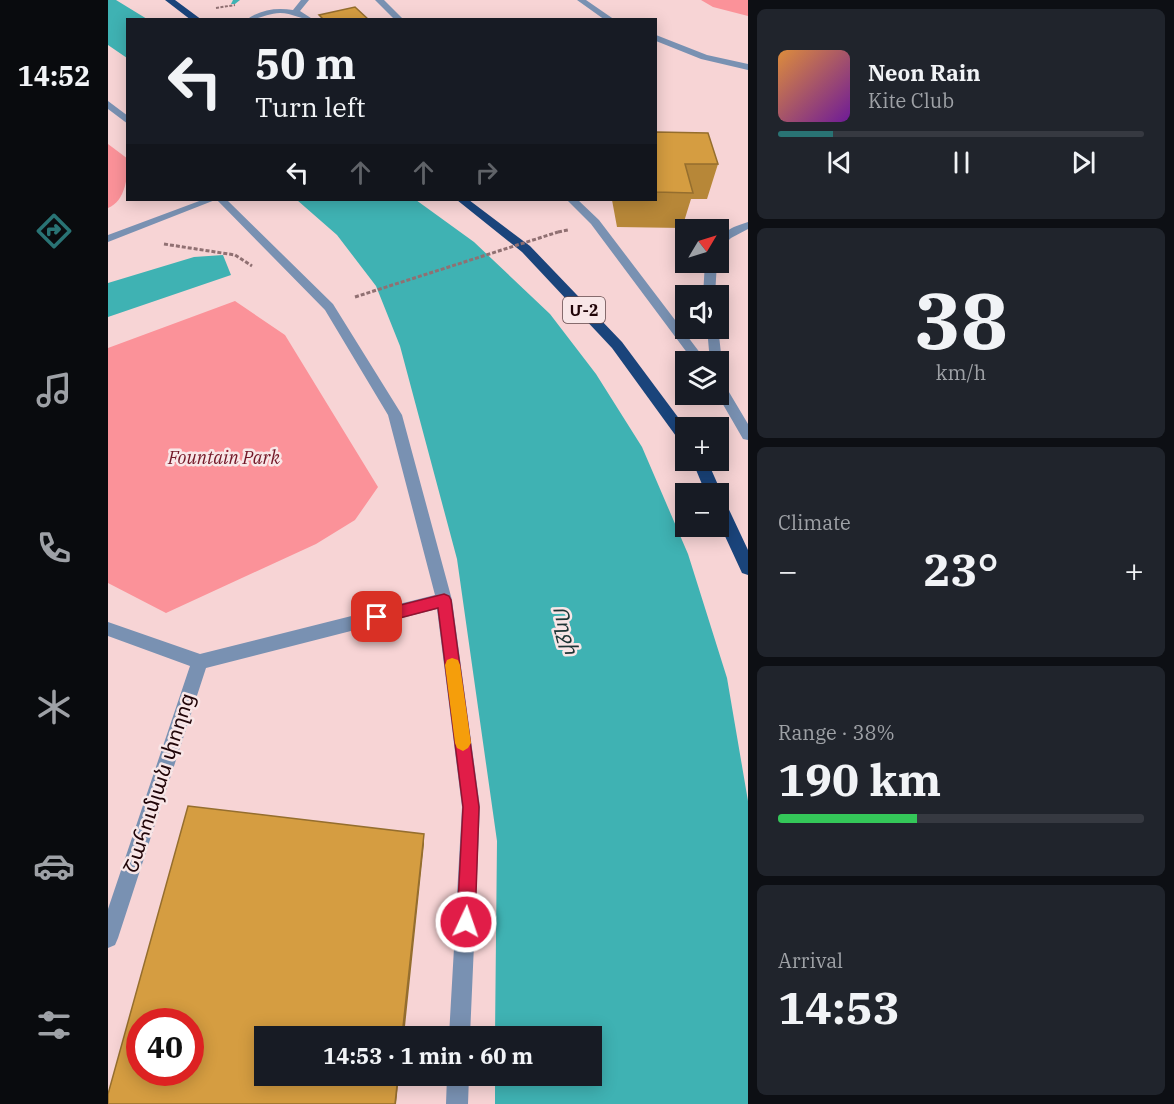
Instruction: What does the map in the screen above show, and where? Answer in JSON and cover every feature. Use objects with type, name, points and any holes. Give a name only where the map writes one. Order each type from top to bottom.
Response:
[{"type":"highway","points":[[169,0],[197,18]]},
{"type":"highway","name":"Մ-2","points":[[463,201],[526,249],[617,345],[675,424]]},
{"type":"highway","points":[[729,527],[748,568]]},
{"type":"street","points":[[295,12],[305,0]]},
{"type":"street","points":[[379,0],[398,18]]},
{"type":"street","points":[[581,0],[608,18]]},
{"type":"street","points":[[251,18],[273,12],[295,12],[306,18]]},
{"type":"street","points":[[657,38],[704,57],[748,67]]},
{"type":"street","points":[[108,105],[126,119]]},
{"type":"street","points":[[108,239],[207,201]]},
{"type":"street","points":[[223,201],[329,307],[395,415],[444,600],[471,807],[460,1026]]},
{"type":"street","points":[[574,201],[595,222],[693,351]]},
{"type":"street","points":[[729,235],[748,225]]},
{"type":"street","points":[[729,402],[748,435]]},
{"type":"street","points":[[108,629],[200,662],[444,600]]},
{"type":"street","name":"Շահումյան փողոց","points":[[108,938],[200,662]]},
{"type":"street","points":[[457,1104],[458,1086]]},
{"type":"path","points":[[210,8],[220,9],[238,3]]},
{"type":"path","points":[[355,297],[558,232]]},
{"type":"path","points":[[164,244],[235,255],[257,269]]},
{"type":"green space","points":[[701,0],[748,0],[748,16],[713,7]]},
{"type":"green space","points":[[108,144],[126,158],[126,180],[119,200],[108,208]]},
{"type":"green space","name":"Fountain Park","points":[[235,301],[285,335],[378,487],[355,520],[316,544],[166,613],[108,583],[108,348]]},
{"type":"water","points":[[108,0],[116,0],[145,18],[126,18],[126,57],[108,45]]},
{"type":"water","name":"Ողջի","points":[[298,201],[417,201],[474,242],[550,314],[596,374],[642,447],[675,524],[675,537],[681,537],[688,554],[727,678],[748,801],[748,1104],[495,1104],[495,1086],[602,1086],[602,1026],[495,1026],[497,841],[457,559],[400,346],[376,286],[337,235]]},
{"type":"water","points":[[223,255],[231,275],[108,317],[108,283],[194,257]]},
{"type":"building","points":[[355,7],[367,18],[322,18],[319,15]]},
{"type":"building","points":[[657,132],[708,133],[718,164],[685,164],[693,193],[657,192]]},
{"type":"building","points":[[188,806],[424,834],[403,1026],[254,1026],[254,1086],[397,1086],[395,1104],[108,1104],[108,1094],[126,1029],[126,1086],[204,1086],[204,1008],[132,1008]]},
{"type":"waterway","points":[[233,3],[237,0]]},
{"type":"slow traffic","points":[[452,665],[463,743]]},
{"type":"route","points":[[377,617],[444,600],[471,807],[466,922]]}]
